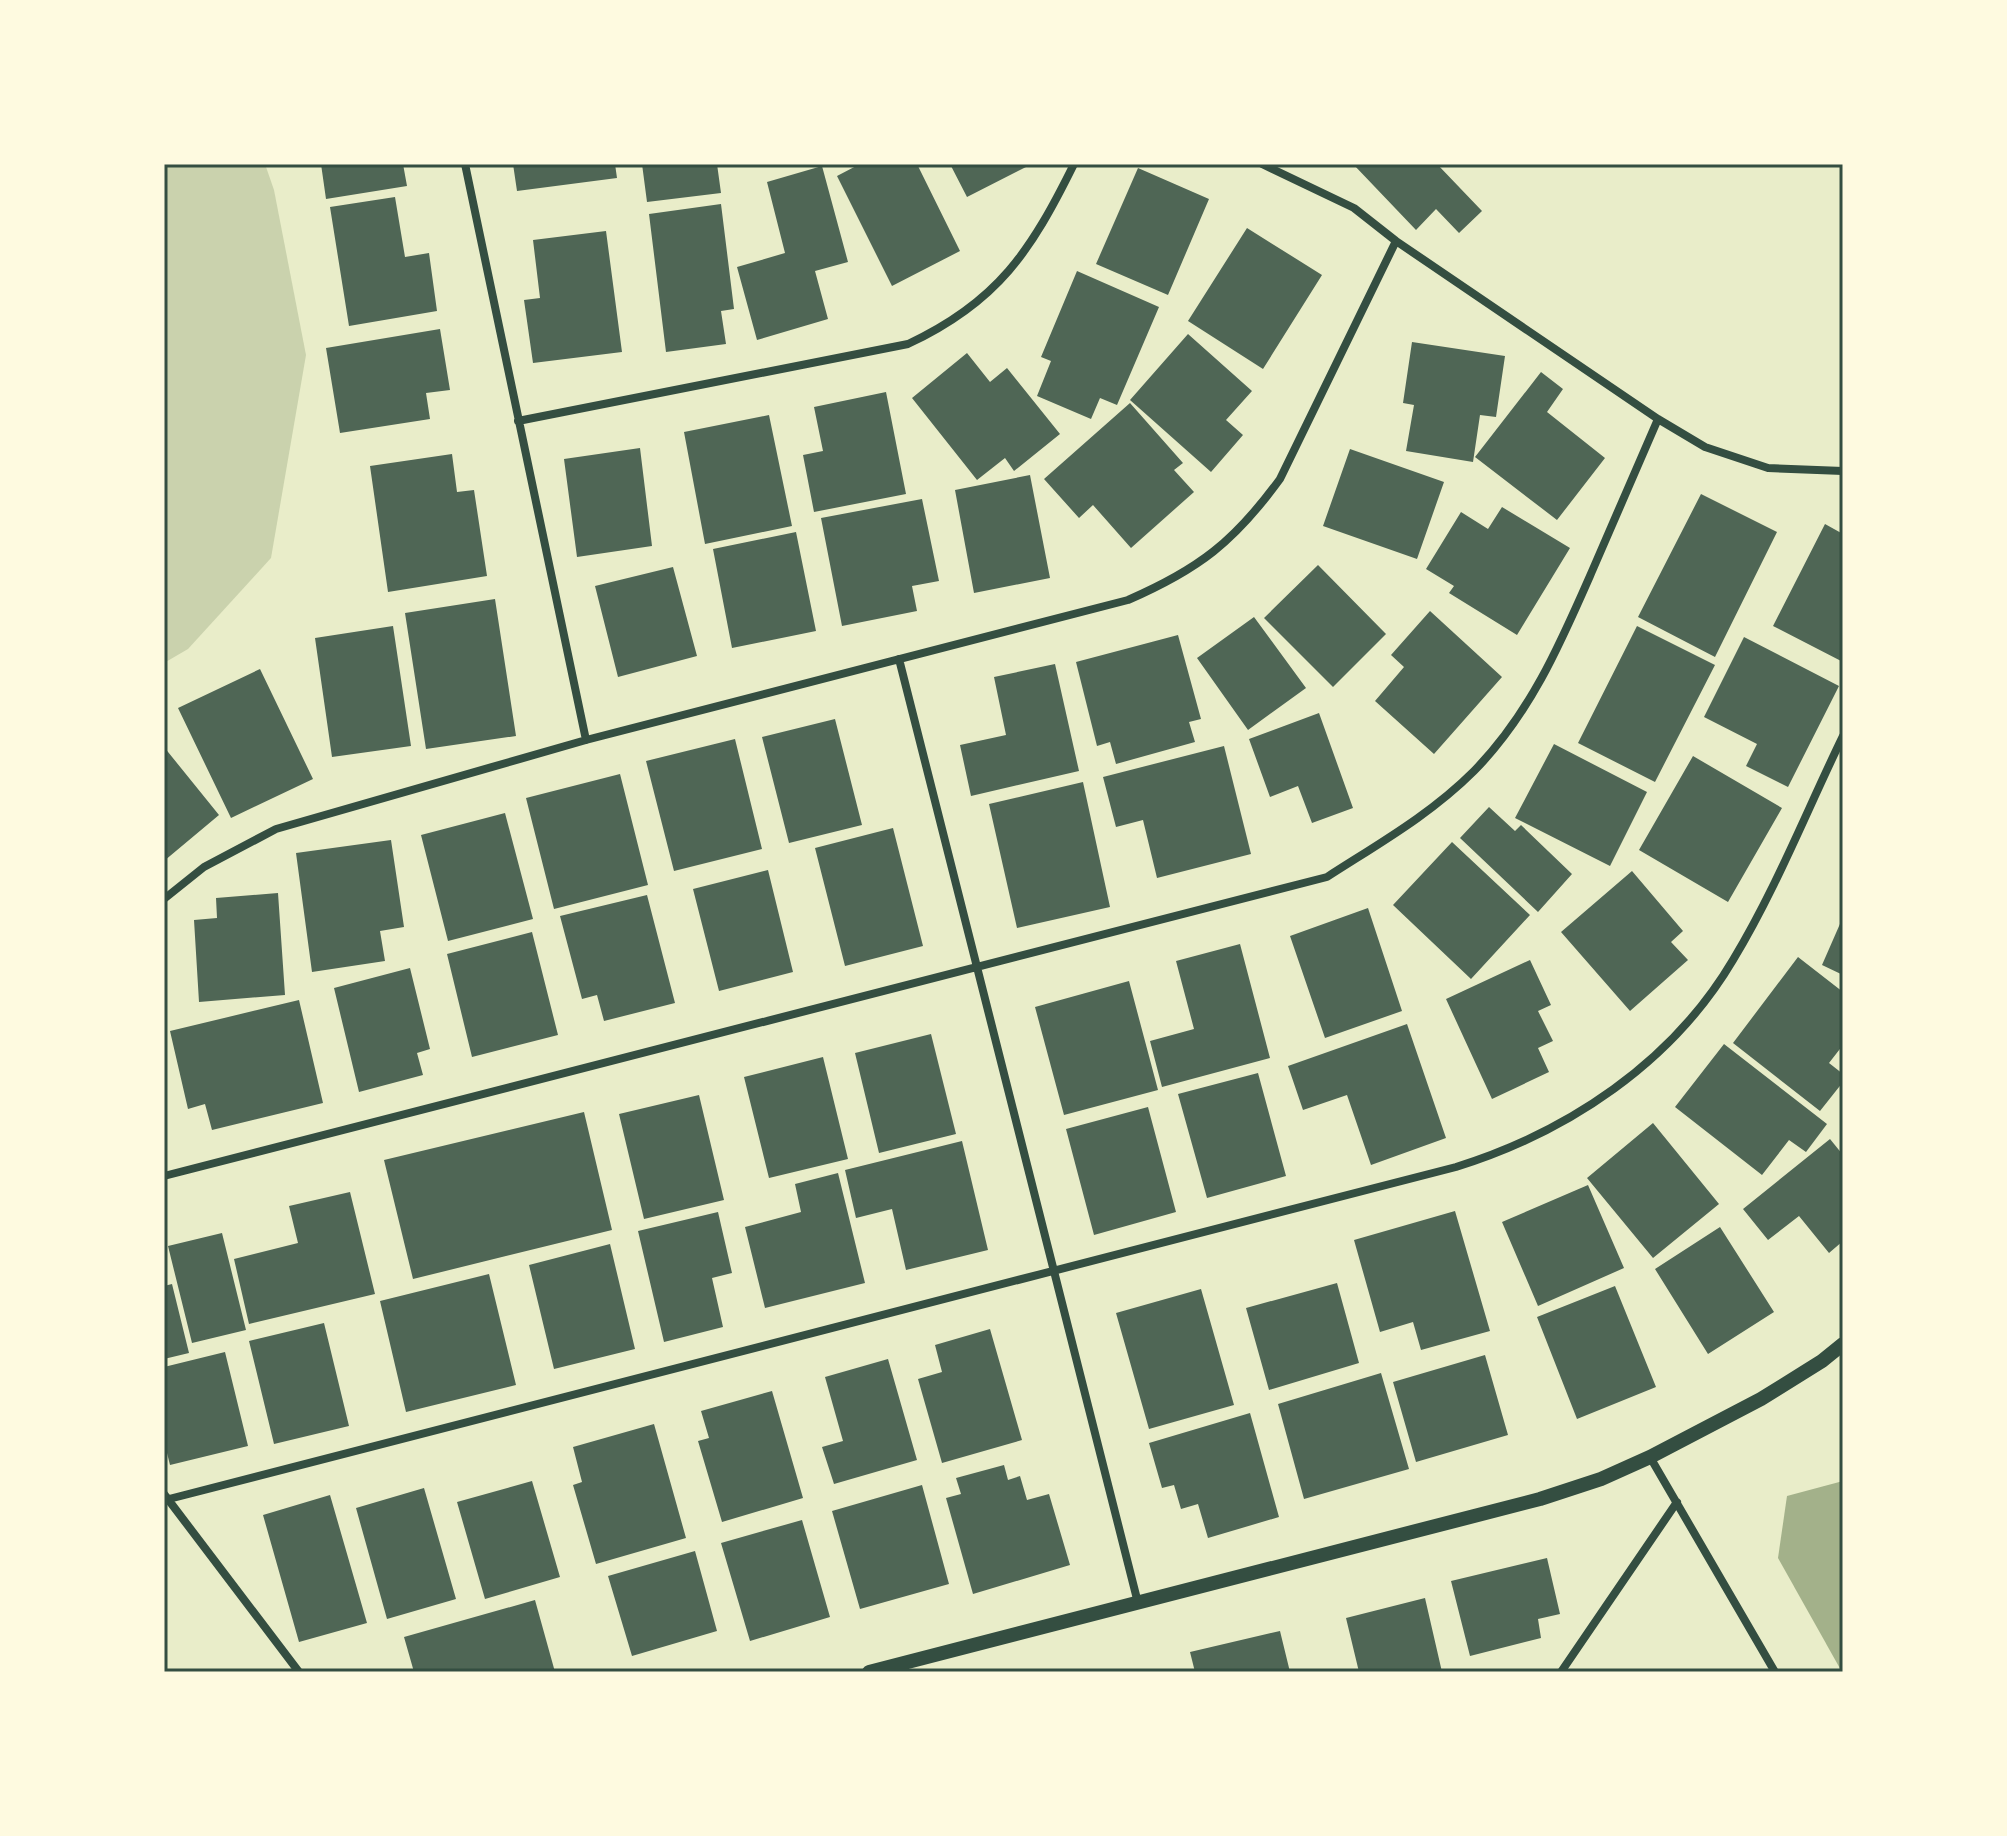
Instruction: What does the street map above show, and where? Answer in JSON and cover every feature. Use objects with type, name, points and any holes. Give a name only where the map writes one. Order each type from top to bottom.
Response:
[{"type":"street","points":[[465,164],[586,740]]},
{"type":"street","points":[[518,421],[908,344],[963,314],[1011,271],[1049,215],[1074,164]]},
{"type":"street","points":[[1262,164],[1354,208],[1396,241],[1658,419],[1705,447],[1768,468],[1843,471]]},
{"type":"street","points":[[164,899],[204,867],[276,829],[586,740],[1128,600],[1198,566],[1229,541],[1256,512],[1280,479],[1396,241]]},
{"type":"street","points":[[164,1176],[1327,877],[1405,829],[1441,802],[1505,737],[1554,660],[1658,419]]},
{"type":"street","points":[[899,659],[1138,1603]]},
{"type":"street","points":[[299,1672],[166,1496],[1054,1271],[1485,1158],[1538,1136],[1613,1090],[1678,1033],[1731,963],[1753,925],[1843,736]]},
{"type":"street","points":[[869,1672],[1540,1499],[1601,1479],[1761,1399],[1822,1361],[1843,1344]]},
{"type":"street","points":[[1650,1457],[1775,1672]]},
{"type":"street","points":[[1561,1672],[1677,1502]]},
{"type":"shaded area","points":[[164,164],[265,164],[274,190],[306,355],[271,558],[188,649],[164,663]]},
{"type":"shaded area","points":[[1843,1481],[1842,1672],[1778,1558],[1787,1496]]},
{"type":"building","points":[[321,164],[403,164],[407,186],[326,199]]},
{"type":"building","points":[[513,164],[615,164],[617,178],[517,191]]},
{"type":"building","points":[[642,164],[717,164],[721,193],[647,202]]},
{"type":"building","points":[[860,164],[917,164],[960,251],[892,286],[837,176]]},
{"type":"building","points":[[950,164],[1032,164],[967,197]]},
{"type":"building","points":[[1353,164],[1437,164],[1482,211],[1459,233],[1436,209],[1416,230]]},
{"type":"building","points":[[822,166],[848,262],[815,271],[828,319],[757,340],[737,267],[785,253],[767,182]]},
{"type":"building","points":[[1138,168],[1209,199],[1168,295],[1096,264]]},
{"type":"building","points":[[395,197],[405,257],[429,253],[437,311],[349,326],[330,207]]},
{"type":"building","points":[[721,204],[734,309],[721,311],[726,344],[666,352],[649,214]]},
{"type":"building","points":[[1247,228],[1322,275],[1263,369],[1188,321]]},
{"type":"building","points":[[606,231],[622,352],[533,363],[524,300],[540,298],[533,240]]},
{"type":"building","points":[[1077,271],[1159,307],[1117,405],[1100,398],[1091,419],[1037,396],[1051,361],[1041,357]]},
{"type":"building","points":[[440,329],[450,390],[426,393],[430,419],[340,433],[326,348]]},
{"type":"building","points":[[1188,334],[1252,391],[1226,420],[1243,435],[1211,472],[1130,400]]},
{"type":"building","points":[[1412,342],[1505,356],[1496,417],[1480,415],[1473,462],[1406,451],[1414,405],[1403,403]]},
{"type":"building","points":[[967,353],[990,382],[1007,368],[1060,434],[1014,471],[1005,458],[977,480],[912,398]]},
{"type":"building","points":[[1541,372],[1563,389],[1547,412],[1605,458],[1557,520],[1475,457]]},
{"type":"building","points":[[886,392],[906,494],[814,512],[803,455],[823,451],[814,407]]},
{"type":"building","points":[[1130,403],[1183,463],[1174,470],[1194,492],[1131,548],[1093,505],[1079,518],[1044,479]]},
{"type":"building","points":[[769,415],[792,526],[705,544],[684,432]]},
{"type":"building","points":[[640,448],[652,546],[577,557],[564,459]]},
{"type":"building","points":[[1350,449],[1444,482],[1417,559],[1323,526]]},
{"type":"building","points":[[452,454],[457,492],[474,490],[487,576],[388,592],[370,466]]},
{"type":"building","points":[[1030,475],[1050,578],[974,593],[955,490]]},
{"type":"building","points":[[1701,494],[1777,532],[1715,657],[1638,617]]},
{"type":"building","points":[[922,499],[939,581],[912,586],[917,611],[842,626],[821,518]]},
{"type":"building","points":[[1502,507],[1570,548],[1517,635],[1449,593],[1454,586],[1426,569],[1461,512],[1488,529]]},
{"type":"building","points":[[1825,524],[1843,534],[1843,662],[1773,626]]},
{"type":"building","points":[[796,532],[816,631],[732,648],[713,549]]},
{"type":"building","points":[[1318,565],[1386,634],[1333,687],[1264,618]]},
{"type":"building","points":[[673,567],[697,656],[618,677],[595,586]]},
{"type":"building","points":[[495,599],[516,736],[426,749],[405,613]]},
{"type":"building","points":[[1430,611],[1502,677],[1434,754],[1375,701],[1404,667],[1391,655]]},
{"type":"building","points":[[1254,617],[1306,688],[1248,730],[1197,658]]},
{"type":"building","points":[[393,626],[411,746],[332,757],[315,638]]},
{"type":"building","points":[[1637,626],[1715,665],[1655,782],[1578,743]]},
{"type":"building","points":[[1178,635],[1201,719],[1189,722],[1195,742],[1116,764],[1110,742],[1097,746],[1076,662]]},
{"type":"building","points":[[1744,637],[1839,686],[1788,787],[1746,766],[1757,744],[1704,717]]},
{"type":"building","points":[[1055,664],[1079,771],[971,796],[960,745],[1006,735],[994,677]]},
{"type":"building","points":[[260,669],[313,779],[231,818],[178,708]]},
{"type":"building","points":[[1319,713],[1353,808],[1312,823],[1298,786],[1270,797],[1249,739]]},
{"type":"building","points":[[835,719],[862,825],[789,843],[762,737]]},
{"type":"building","points":[[735,739],[762,849],[674,871],[646,761]]},
{"type":"building","points":[[1554,744],[1647,792],[1610,866],[1515,818]]},
{"type":"building","points":[[1224,746],[1251,854],[1157,878],[1143,820],[1116,827],[1103,777]]},
{"type":"building","points":[[164,747],[219,815],[164,861]]},
{"type":"building","points":[[1693,756],[1782,808],[1728,902],[1639,850]]},
{"type":"building","points":[[620,774],[648,885],[554,909],[526,798]]},
{"type":"building","points":[[1083,782],[1110,907],[1017,928],[989,804]]},
{"type":"building","points":[[1489,807],[1515,831],[1521,825],[1572,874],[1538,912],[1460,838]]},
{"type":"building","points":[[505,813],[533,919],[448,941],[421,835]]},
{"type":"building","points":[[893,828],[923,946],[845,966],[815,848]]},
{"type":"building","points":[[391,840],[404,927],[380,931],[385,961],[312,972],[296,853]]},
{"type":"building","points":[[1452,842],[1530,915],[1471,979],[1393,905]]},
{"type":"building","points":[[768,870],[793,972],[719,991],[693,889]]},
{"type":"building","points":[[1632,871],[1683,931],[1671,942],[1688,960],[1630,1011],[1561,932]]},
{"type":"building","points":[[278,893],[285,995],[199,1002],[194,920],[217,918],[216,898]]},
{"type":"building","points":[[647,895],[675,1003],[604,1021],[597,995],[582,999],[560,916]]},
{"type":"building","points":[[1368,908],[1402,1011],[1325,1038],[1290,936]]},
{"type":"building","points":[[1843,917],[1843,975],[1822,965]]},
{"type":"building","points":[[532,932],[558,1035],[472,1057],[447,954]]},
{"type":"building","points":[[1240,944],[1270,1058],[1162,1087],[1150,1041],[1194,1029],[1176,961]]},
{"type":"building","points":[[1798,957],[1843,992],[1843,1045],[1829,1063],[1843,1074],[1843,1082],[1820,1111],[1733,1043]]},
{"type":"building","points":[[1530,960],[1551,1005],[1538,1011],[1553,1041],[1538,1048],[1549,1072],[1492,1099],[1446,999]]},
{"type":"building","points":[[410,968],[430,1049],[417,1053],[423,1075],[359,1092],[334,988]]},
{"type":"building","points":[[1129,981],[1158,1090],[1064,1115],[1035,1007]]},
{"type":"building","points":[[299,1000],[323,1103],[212,1130],[205,1104],[188,1109],[170,1031]]},
{"type":"building","points":[[1407,1024],[1446,1138],[1371,1165],[1347,1095],[1303,1110],[1288,1066]]},
{"type":"building","points":[[931,1034],[956,1134],[879,1153],[855,1053]]},
{"type":"building","points":[[1724,1044],[1827,1124],[1806,1152],[1789,1140],[1762,1175],[1675,1107]]},
{"type":"building","points":[[823,1057],[848,1159],[769,1178],[744,1077]]},
{"type":"building","points":[[1258,1073],[1286,1176],[1207,1198],[1178,1094]]},
{"type":"building","points":[[699,1095],[724,1200],[644,1219],[619,1114]]},
{"type":"building","points":[[1148,1107],[1176,1212],[1094,1235],[1066,1129]]},
{"type":"building","points":[[584,1112],[612,1230],[413,1279],[384,1160]]},
{"type":"building","points":[[1653,1123],[1719,1204],[1653,1258],[1587,1178]]},
{"type":"building","points":[[1830,1139],[1843,1155],[1843,1241],[1829,1253],[1799,1216],[1768,1240],[1743,1209]]},
{"type":"building","points":[[962,1141],[988,1250],[906,1270],[892,1209],[856,1218],[845,1170]]},
{"type":"building","points":[[838,1173],[865,1283],[765,1308],[745,1227],[801,1212],[795,1184]]},
{"type":"building","points":[[1588,1185],[1624,1268],[1538,1306],[1502,1222]]},
{"type":"building","points":[[350,1192],[375,1294],[249,1324],[234,1259],[298,1243],[289,1206]]},
{"type":"building","points":[[1455,1211],[1490,1331],[1421,1350],[1413,1322],[1380,1332],[1354,1240]]},
{"type":"building","points":[[718,1212],[732,1273],[712,1278],[723,1327],[664,1342],[638,1231]]},
{"type":"building","points":[[1720,1227],[1774,1312],[1708,1354],[1655,1269]]},
{"type":"building","points":[[222,1233],[246,1330],[192,1343],[168,1246]]},
{"type":"building","points":[[610,1244],[635,1349],[554,1369],[529,1265]]},
{"type":"building","points":[[489,1274],[516,1385],[406,1412],[380,1301]]},
{"type":"building","points":[[1337,1283],[1359,1363],[1269,1390],[1246,1308]]},
{"type":"building","points":[[172,1284],[189,1353],[164,1359],[164,1286]]},
{"type":"building","points":[[1615,1286],[1656,1387],[1577,1419],[1537,1317]]},
{"type":"building","points":[[1201,1289],[1234,1405],[1149,1429],[1116,1313]]},
{"type":"building","points":[[324,1323],[349,1426],[274,1444],[249,1341]]},
{"type":"building","points":[[990,1329],[1022,1440],[942,1463],[918,1379],[942,1372],[935,1345]]},
{"type":"building","points":[[225,1352],[248,1446],[170,1465],[164,1441],[164,1367]]},
{"type":"building","points":[[1485,1355],[1508,1435],[1416,1462],[1393,1382]]},
{"type":"building","points":[[888,1359],[917,1460],[834,1484],[822,1447],[843,1441],[825,1377]]},
{"type":"building","points":[[1381,1373],[1409,1469],[1304,1499],[1278,1404]]},
{"type":"building","points":[[772,1391],[803,1498],[722,1522],[698,1441],[709,1438],[701,1411]]},
{"type":"building","points":[[1250,1413],[1279,1517],[1208,1538],[1198,1504],[1181,1509],[1174,1485],[1162,1488],[1149,1443]]},
{"type":"building","points":[[654,1424],[686,1538],[596,1564],[573,1485],[582,1482],[573,1447]]},
{"type":"building","points":[[1004,1465],[1008,1480],[1020,1476],[1027,1500],[1049,1494],[1070,1565],[973,1594],[946,1498],[961,1494],[956,1478]]},
{"type":"building","points":[[532,1481],[560,1577],[485,1599],[457,1502]]},
{"type":"building","points":[[922,1485],[949,1584],[860,1609],[832,1511]]},
{"type":"building","points":[[424,1488],[456,1599],[387,1619],[356,1508]]},
{"type":"building","points":[[330,1495],[367,1623],[299,1642],[263,1515]]},
{"type":"building","points":[[802,1520],[830,1617],[750,1641],[721,1543]]},
{"type":"building","points":[[695,1551],[717,1631],[632,1656],[608,1576]]},
{"type":"building","points":[[1547,1558],[1560,1614],[1538,1619],[1541,1638],[1470,1656],[1451,1581]]},
{"type":"building","points":[[1425,1598],[1442,1672],[1359,1672],[1346,1618]]},
{"type":"building","points":[[535,1600],[555,1672],[414,1672],[404,1637]]},
{"type":"building","points":[[1280,1631],[1290,1672],[1195,1672],[1190,1652]]}]
